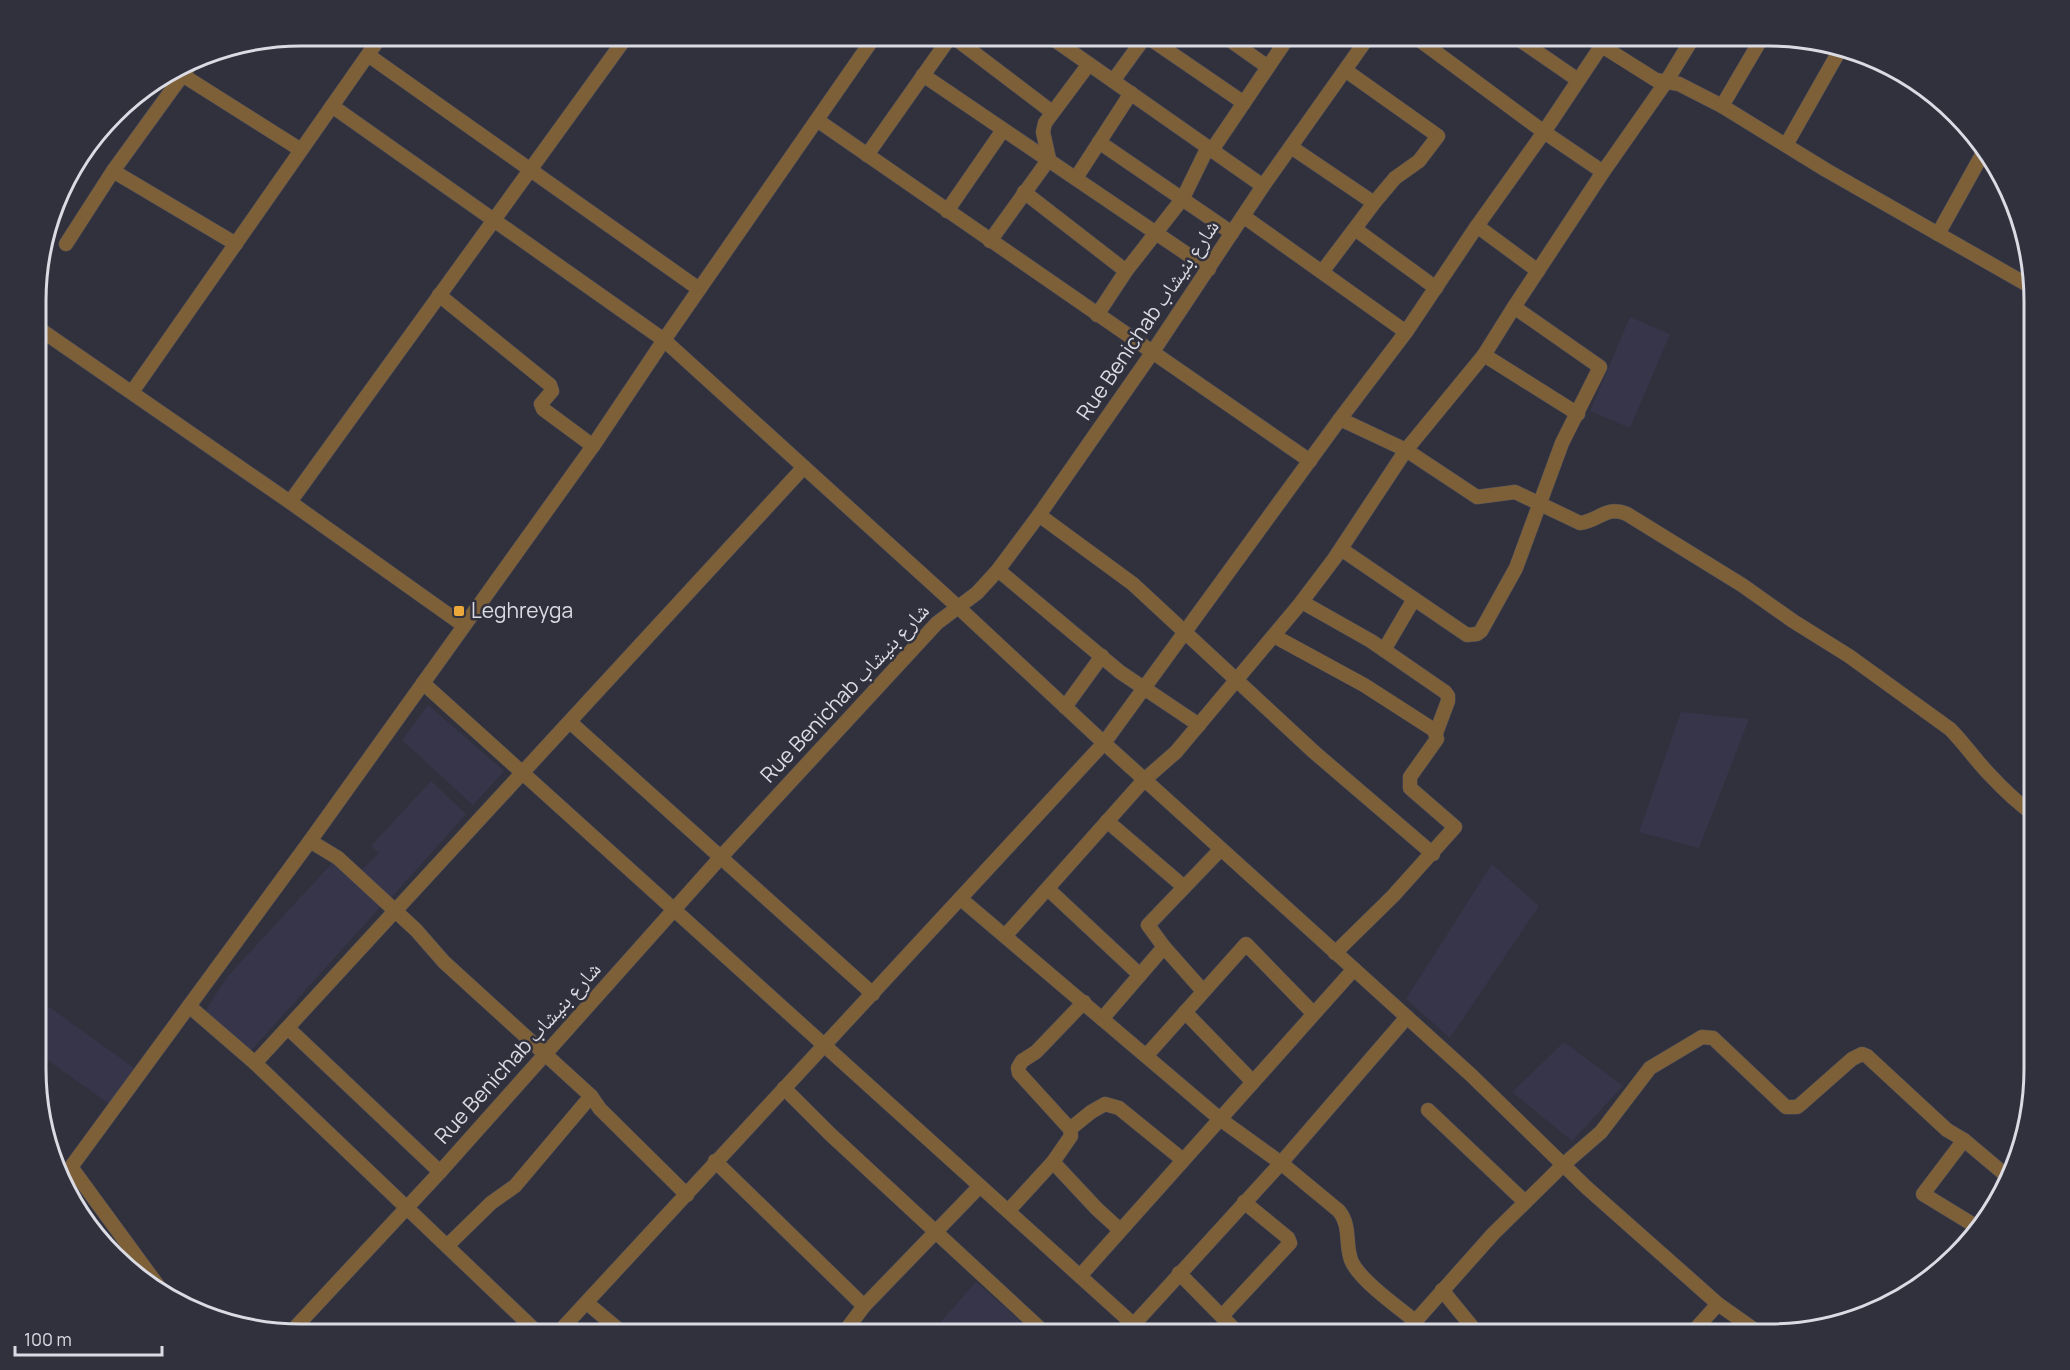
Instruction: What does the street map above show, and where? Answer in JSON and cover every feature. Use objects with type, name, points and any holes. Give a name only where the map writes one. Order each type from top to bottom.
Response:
[{"type":"street","points":[[132,392],[374,46]]},
{"type":"street","points":[[290,502],[620,46]]},
{"type":"street","points":[[148,1272],[71,1167],[310,841],[593,446],[868,46]]},
{"type":"street","points":[[867,155],[944,46]]},
{"type":"street","points":[[964,46],[1052,112]]},
{"type":"street","points":[[1072,46],[1089,64],[1263,186]]},
{"type":"street","points":[[1113,81],[1139,46]]},
{"type":"street","points":[[1172,46],[1244,103]]},
{"type":"street","points":[[1238,46],[1268,67]]},
{"type":"street","points":[[1097,315],[1126,271],[1183,198],[1210,149],[1282,46]]},
{"type":"street","name":"Rue Benichab شارع بنيشاب","points":[[299,1324],[440,1172],[720,858],[937,623],[977,593],[998,570],[1152,353],[1263,186],[1362,46]]},
{"type":"street","points":[[1428,46],[1544,132],[1603,172]]},
{"type":"street","points":[[1529,46],[1578,80]]},
{"type":"street","points":[[567,1324],[687,1195],[715,1161],[825,1046],[1104,743],[1184,631],[1406,332],[1602,46]]},
{"type":"street","points":[[1611,46],[1650,77],[1679,84],[1722,106],[2023,282]]},
{"type":"street","points":[[1005,936],[1144,780],[1176,752],[1302,602],[1341,549],[1406,450],[1484,355],[1688,46]]},
{"type":"street","points":[[1722,106],[1757,46]]},
{"type":"street","points":[[368,55],[531,168],[699,289]]},
{"type":"street","points":[[1786,145],[1837,56]]},
{"type":"street","points":[[990,241],[1049,159],[1043,128],[1052,112],[1089,64]]},
{"type":"street","points":[[1322,272],[1395,178],[1419,161],[1438,136],[1345,70]]},
{"type":"street","points":[[923,75],[1209,269]]},
{"type":"street","points":[[184,76],[302,150]]},
{"type":"street","points":[[66,244],[173,81]]},
{"type":"street","points":[[1076,178],[1131,93]]},
{"type":"street","points":[[332,106],[664,340],[958,607],[1144,780],[1471,1075],[1563,1166],[1718,1304],[1745,1324]]},
{"type":"street","points":[[817,120],[1310,461]]},
{"type":"street","points":[[947,211],[1003,130]]},
{"type":"street","points":[[1099,142],[1232,233]]},
{"type":"street","points":[[1291,147],[1374,204]]},
{"type":"street","points":[[1938,234],[1980,159]]},
{"type":"street","points":[[113,171],[236,244]]},
{"type":"street","points":[[1024,192],[1126,271]]},
{"type":"street","points":[[1243,216],[1406,332]]},
{"type":"street","points":[[1478,226],[1538,271]]},
{"type":"street","points":[[1354,229],[1436,288]]},
{"type":"street","points":[[439,296],[550,385],[552,391],[541,404],[543,409],[593,446]]},
{"type":"street","points":[[1341,549],[1467,635],[1481,631],[1516,568],[1562,443],[1600,367],[1514,307]]},
{"type":"street","points":[[46,333],[463,625]]},
{"type":"street","points":[[1484,355],[1578,414]]},
{"type":"street","points":[[1340,419],[1406,450],[1477,497],[1515,492],[1580,523],[1609,511],[1618,510],[1742,585],[1849,656],[1950,729],[1989,775],[2024,807]]},
{"type":"street","points":[[255,1064],[804,467]]},
{"type":"street","points":[[1039,515],[1133,584],[1314,752],[1433,854]]},
{"type":"street","points":[[998,570],[1120,672],[1199,725]]},
{"type":"street","points":[[1384,650],[1414,599]]},
{"type":"street","points":[[1302,602],[1384,650],[1448,696],[1436,733],[1437,739],[1409,781],[1410,788],[1455,825],[1454,830],[1393,896],[1335,953]]},
{"type":"street","points":[[1274,636],[1364,685],[1436,733]]},
{"type":"street","points":[[1065,706],[1102,656]]},
{"type":"street","points":[[423,683],[1080,1276],[1124,1324]]},
{"type":"street","points":[[570,722],[873,994]]},
{"type":"street","points":[[1107,821],[1184,887]]},
{"type":"street","points":[[310,841],[338,858],[416,930],[444,962],[591,1096],[600,1109],[687,1195]]},
{"type":"street","points":[[1203,991],[1148,925],[1221,849]]},
{"type":"street","points":[[1048,889],[1140,975]]},
{"type":"street","points":[[961,898],[1220,1119],[1281,1163],[1339,1211],[1345,1218],[1353,1263],[1376,1289],[1415,1321]]},
{"type":"street","points":[[1146,1056],[1246,944],[1313,1013]]},
{"type":"street","points":[[1102,1019],[1164,947]]},
{"type":"street","points":[[1080,1276],[1354,969]]},
{"type":"street","points":[[1008,1211],[1053,1162],[1070,1139],[1070,1128],[1019,1073],[1018,1068],[1022,1061],[1036,1052],[1084,1002]]},
{"type":"street","points":[[189,1006],[255,1064],[529,1324]]},
{"type":"street","points":[[1185,1012],[1252,1082]]},
{"type":"street","points":[[1133,1324],[1281,1163],[1407,1017]]},
{"type":"street","points":[[289,1029],[440,1172]]},
{"type":"street","points":[[1412,1324],[1493,1234],[1601,1132],[1650,1068],[1702,1037],[1713,1038],[1786,1107],[1793,1108],[1801,1104],[1852,1059],[1862,1054],[1867,1056],[1947,1130],[1964,1140],[2001,1172]]},
{"type":"street","points":[[784,1088],[1035,1324]]},
{"type":"street","points":[[447,1246],[491,1203],[515,1185],[591,1096]]},
{"type":"street","points":[[1070,1128],[1090,1112],[1105,1104],[1119,1108],[1183,1160]]},
{"type":"street","points":[[1428,1110],[1526,1202]]},
{"type":"street","points":[[1964,1140],[1923,1194],[1971,1224]]},
{"type":"street","points":[[715,1161],[864,1306]]},
{"type":"street","points":[[1053,1162],[1120,1230]]},
{"type":"street","points":[[852,1324],[864,1306],[980,1186]]},
{"type":"street","points":[[1222,1316],[1290,1243],[1288,1238],[1244,1202]]},
{"type":"street","points":[[1179,1273],[1230,1324]]},
{"type":"street","points":[[1442,1290],[1470,1324]]},
{"type":"street","points":[[587,1304],[612,1324]]},
{"type":"street","points":[[1701,1324],[1718,1304]]},
{"type":"shaded area","points":[[1630,317],[1670,334],[1630,428],[1590,411]]},
{"type":"shaded area","points":[[428,705],[504,771],[473,805],[402,740]]},
{"type":"shaded area","points":[[1681,712],[1749,719],[1699,848],[1639,832]]},
{"type":"shaded area","points":[[431,781],[466,814],[390,899],[360,872],[379,853],[371,846]]},
{"type":"shaded area","points":[[334,861],[381,906],[248,1054],[203,1015],[227,977]]},
{"type":"shaded area","points":[[1492,864],[1539,906],[1450,1038],[1406,999]]},
{"type":"shaded area","points":[[46,1005],[137,1070],[112,1106],[46,1059]]},
{"type":"shaded area","points":[[1564,1042],[1623,1086],[1572,1141],[1512,1092]]},
{"type":"shaded area","points":[[976,1282],[1024,1324],[939,1324]]},
{"type":"place","name":"Leghreyga","points":[[459,611]]}]
